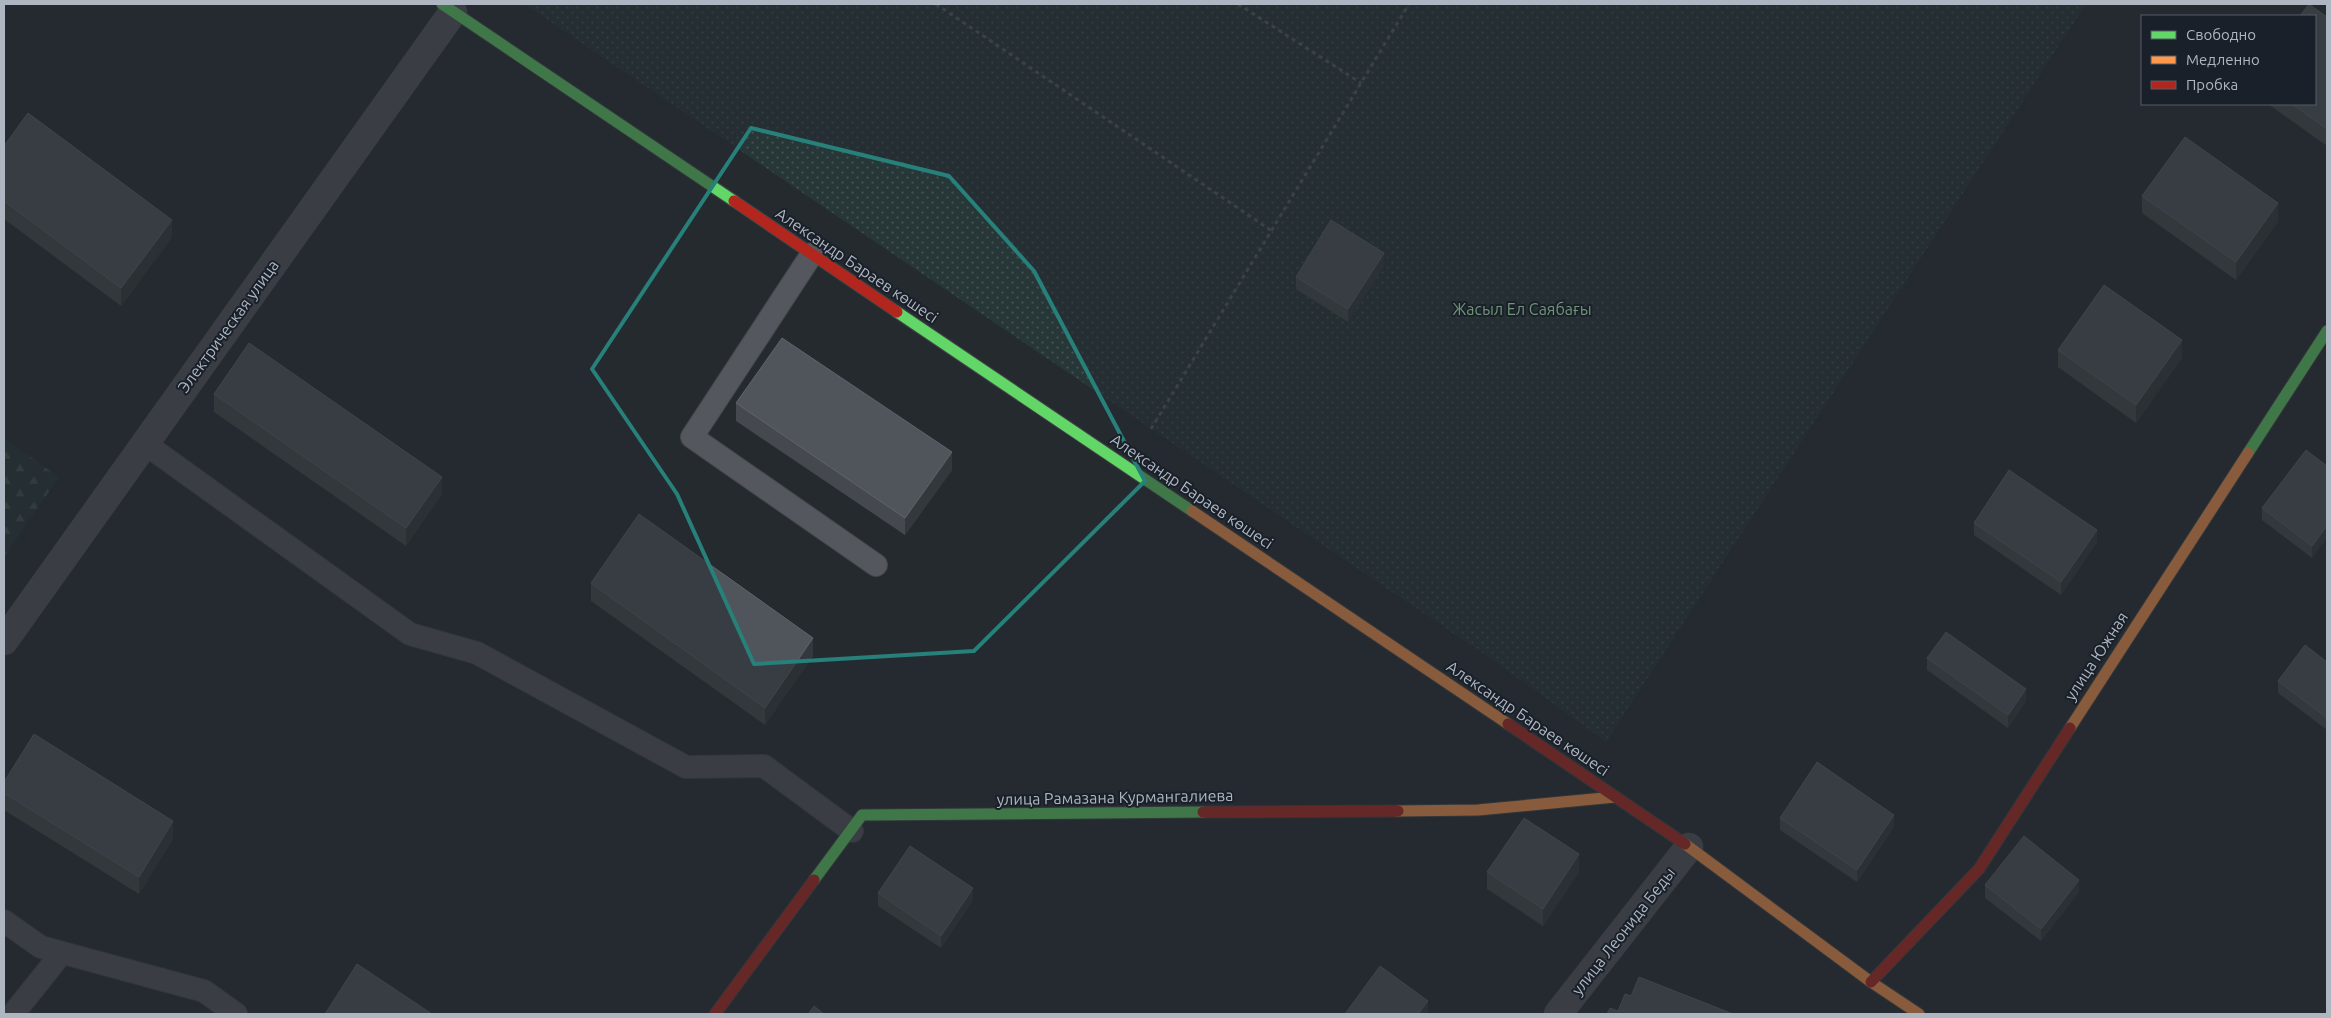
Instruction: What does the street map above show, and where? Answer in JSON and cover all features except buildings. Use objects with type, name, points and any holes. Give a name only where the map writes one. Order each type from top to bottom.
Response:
[{"type":"street","name":"Александр Бараев көшесі","points":[[447,8],[1689,847],[1871,982],[1919,1014]]},
{"type":"street","name":"Электрическая улица","points":[[4,641],[144,444],[447,8]]},
{"type":"street","name":"улица Южная","points":[[1871,982],[1979,869],[2327,331]]},
{"type":"street","name":"улица Рамазана Курмангалиева","points":[[714,1014],[862,815],[1478,810],[1615,797]]},
{"type":"street","name":"улица Леонида Беды","points":[[1558,1014],[1689,847]]},
{"type":"lane","points":[[812,254],[692,437],[876,565]]},
{"type":"lane","points":[[144,444],[410,634],[477,653],[686,767],[764,766],[852,830]]},
{"type":"lane","points":[[4,921],[41,947],[204,992],[236,1014]]},
{"type":"lane","points":[[13,1014],[61,954]]},
{"type":"path","points":[[936,4],[1272,231]]},
{"type":"path","points":[[1238,4],[1361,83]]},
{"type":"path","points":[[1151,429],[1409,4]]},
{"type":"highlighted area","points":[[751,128],[949,176],[1034,271],[1145,481],[974,651],[754,664],[677,494],[592,369]]},
{"type":"green space","name":"Жасыл Ел Саябағы","points":[[524,4],[2086,4],[1606,742],[1497,663]]},
{"type":"green space","points":[[4,438],[59,477],[4,557]]},
{"type":"traffic: fast","points":[[442,4],[734,201]]},
{"type":"traffic: fast","points":[[897,312],[1192,511]]},
{"type":"traffic: fast","points":[[2248,453],[2327,331]]},
{"type":"traffic: fast","points":[[814,880],[862,815],[1203,812]]},
{"type":"traffic: slow","points":[[2070,728],[2248,453]]},
{"type":"traffic: slow","points":[[1192,511],[1508,724]]},
{"type":"traffic: slow","points":[[1398,811],[1478,810],[1615,797]]},
{"type":"traffic: slow","points":[[1685,844],[1871,982],[1919,1014]]},
{"type":"traffic: jam","points":[[734,201],[897,312]]},
{"type":"traffic: jam","points":[[1508,724],[1685,844]]},
{"type":"traffic: jam","points":[[1871,982],[1979,869],[2070,728]]},
{"type":"traffic: jam","points":[[1203,812],[1398,811]]},
{"type":"traffic: jam","points":[[715,1014],[814,880]]}]
